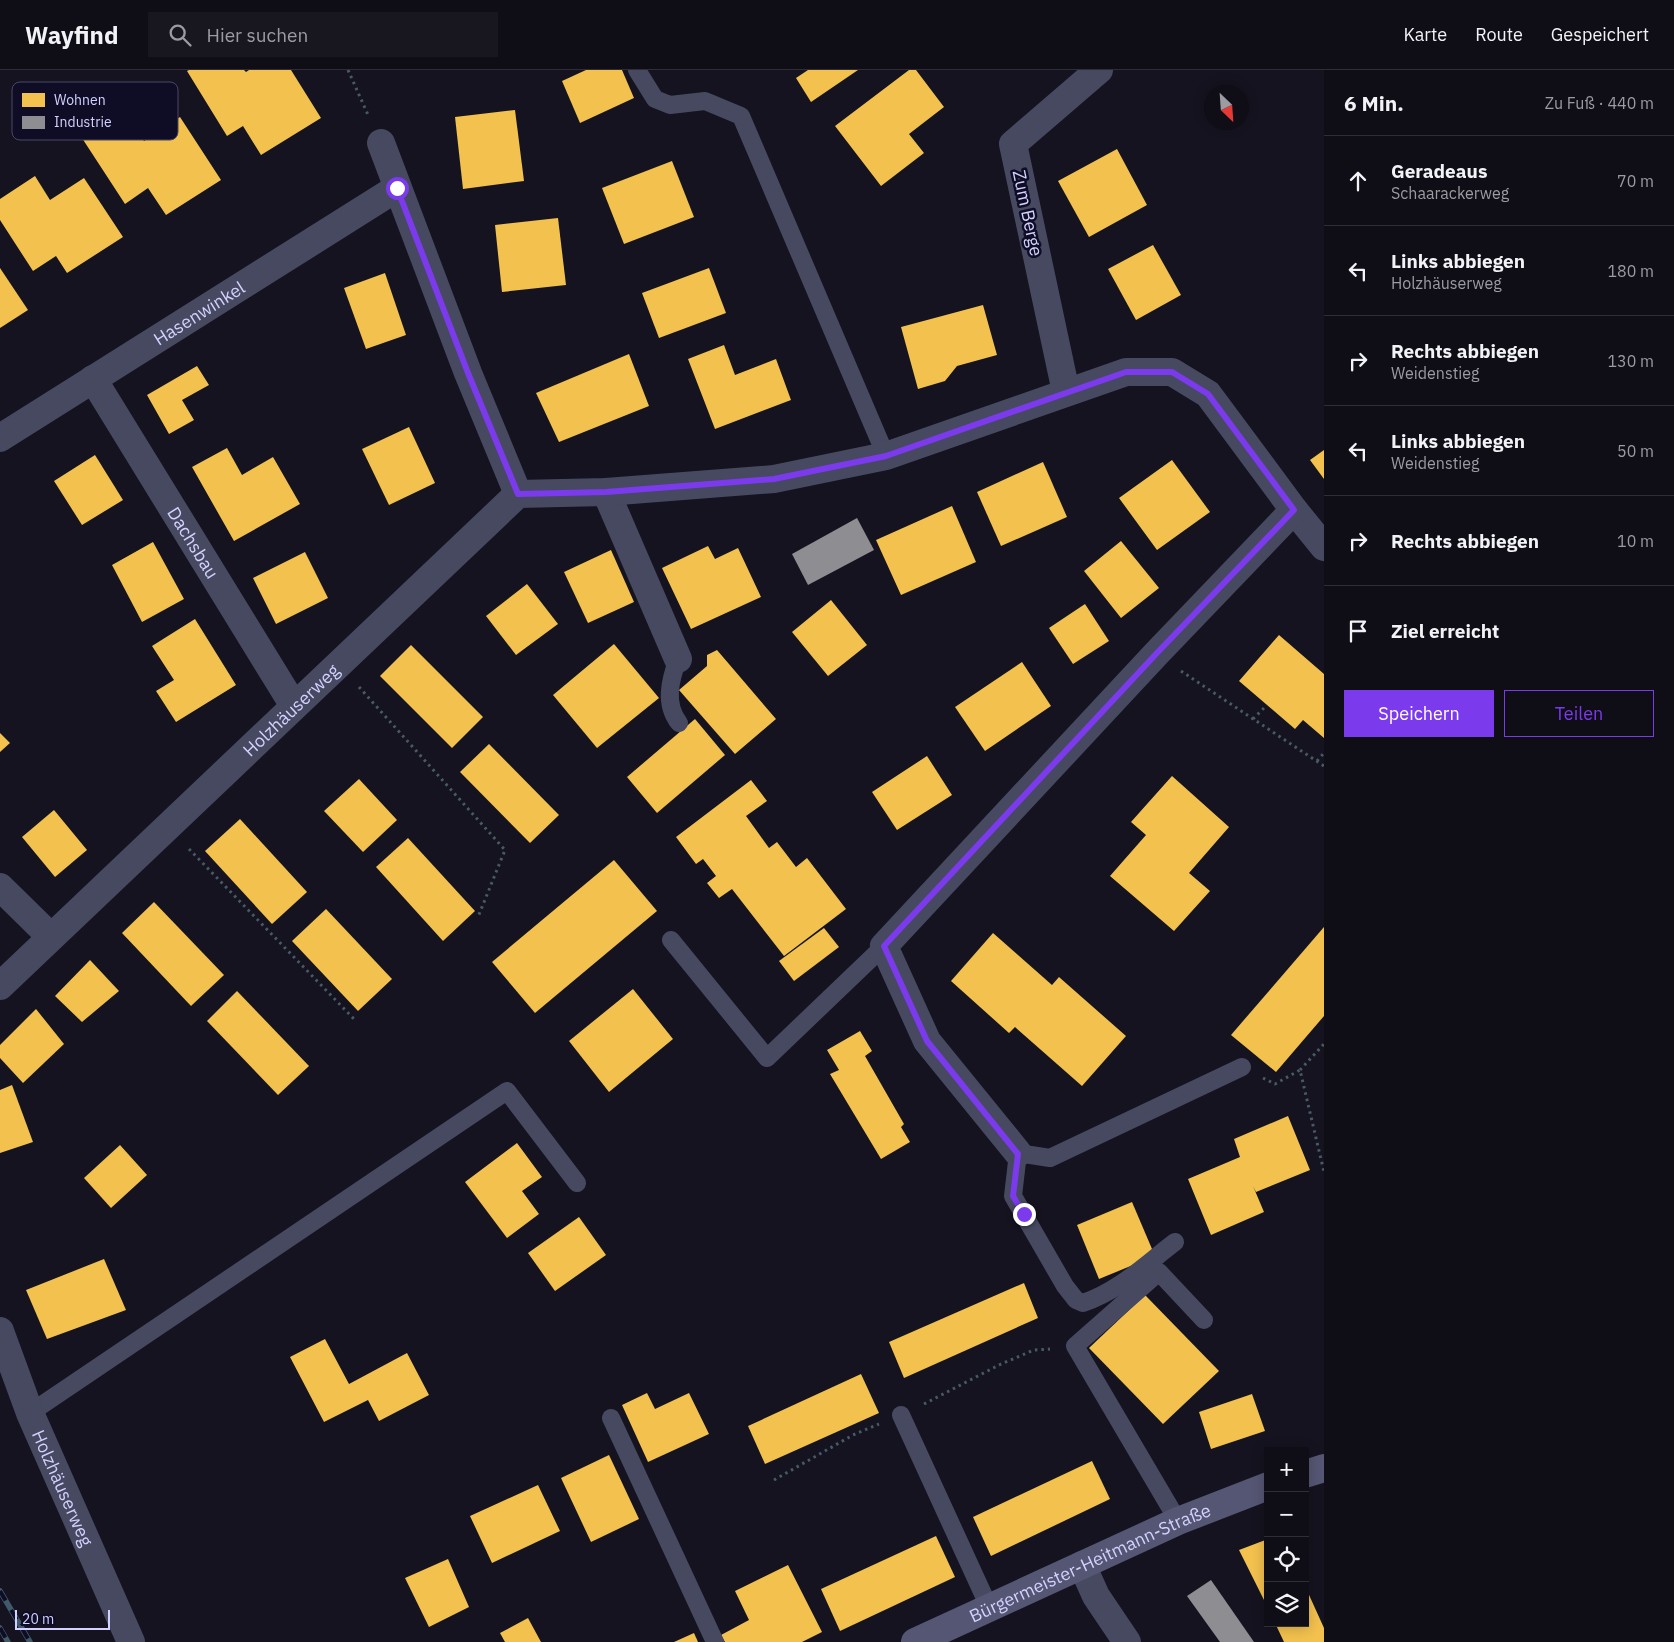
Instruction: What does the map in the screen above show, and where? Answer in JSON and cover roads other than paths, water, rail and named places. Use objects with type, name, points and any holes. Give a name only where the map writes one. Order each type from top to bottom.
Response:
[{"type":"main road","points":[[1309,1473],[1324,1468]]},
{"type":"main road","name":"Bürgermeister-Heitmann-Straße","points":[[915,1642],[1178,1521],[1264,1488]]},
{"type":"street","name":"Zum Berge","points":[[1066,392],[1013,144],[1099,70]]},
{"type":"street","points":[[381,143],[468,373],[518,494],[606,492],[774,479],[886,456],[1126,372],[1172,372],[1208,394],[1294,510],[1324,547]]},
{"type":"street","name":"Hasenwinkel","points":[[0,438],[397,188]]},
{"type":"street","name":"Dachsbau","points":[[93,379],[294,706]]},
{"type":"street","points":[[606,492],[678,659]]},
{"type":"street","name":"Holzhäuserweg","points":[[0,986],[518,494]]},
{"type":"street","points":[[1018,1154],[927,1041],[884,946],[1156,654],[1294,510]]},
{"type":"street","points":[[0,887],[51,937]]},
{"type":"street","name":"Holzhäuserweg","points":[[0,1330],[30,1413],[131,1642]]},
{"type":"street","points":[[1082,1565],[1096,1596],[1127,1642]]},
{"type":"lane","points":[[637,70],[655,99],[670,106],[705,101],[741,116],[886,456]]},
{"type":"lane","points":[[678,659],[671,678],[670,696],[672,715],[679,723]]},
{"type":"lane","points":[[671,940],[767,1058],[884,946]]},
{"type":"lane","points":[[1175,1242],[1120,1285],[1098,1298],[1084,1303],[1076,1300],[1065,1286],[1013,1196],[1018,1154],[1050,1158],[1242,1067]]},
{"type":"lane","points":[[30,1413],[507,1091],[577,1183]]},
{"type":"lane","points":[[1178,1521],[1075,1346],[1159,1272],[1204,1320]]},
{"type":"lane","points":[[901,1415],[989,1607]]},
{"type":"lane","points":[[611,1418],[715,1642]]},
{"type":"railway","points":[[0,1591],[30,1642]]},
{"type":"railway","points":[[0,1628],[8,1642]]}]
